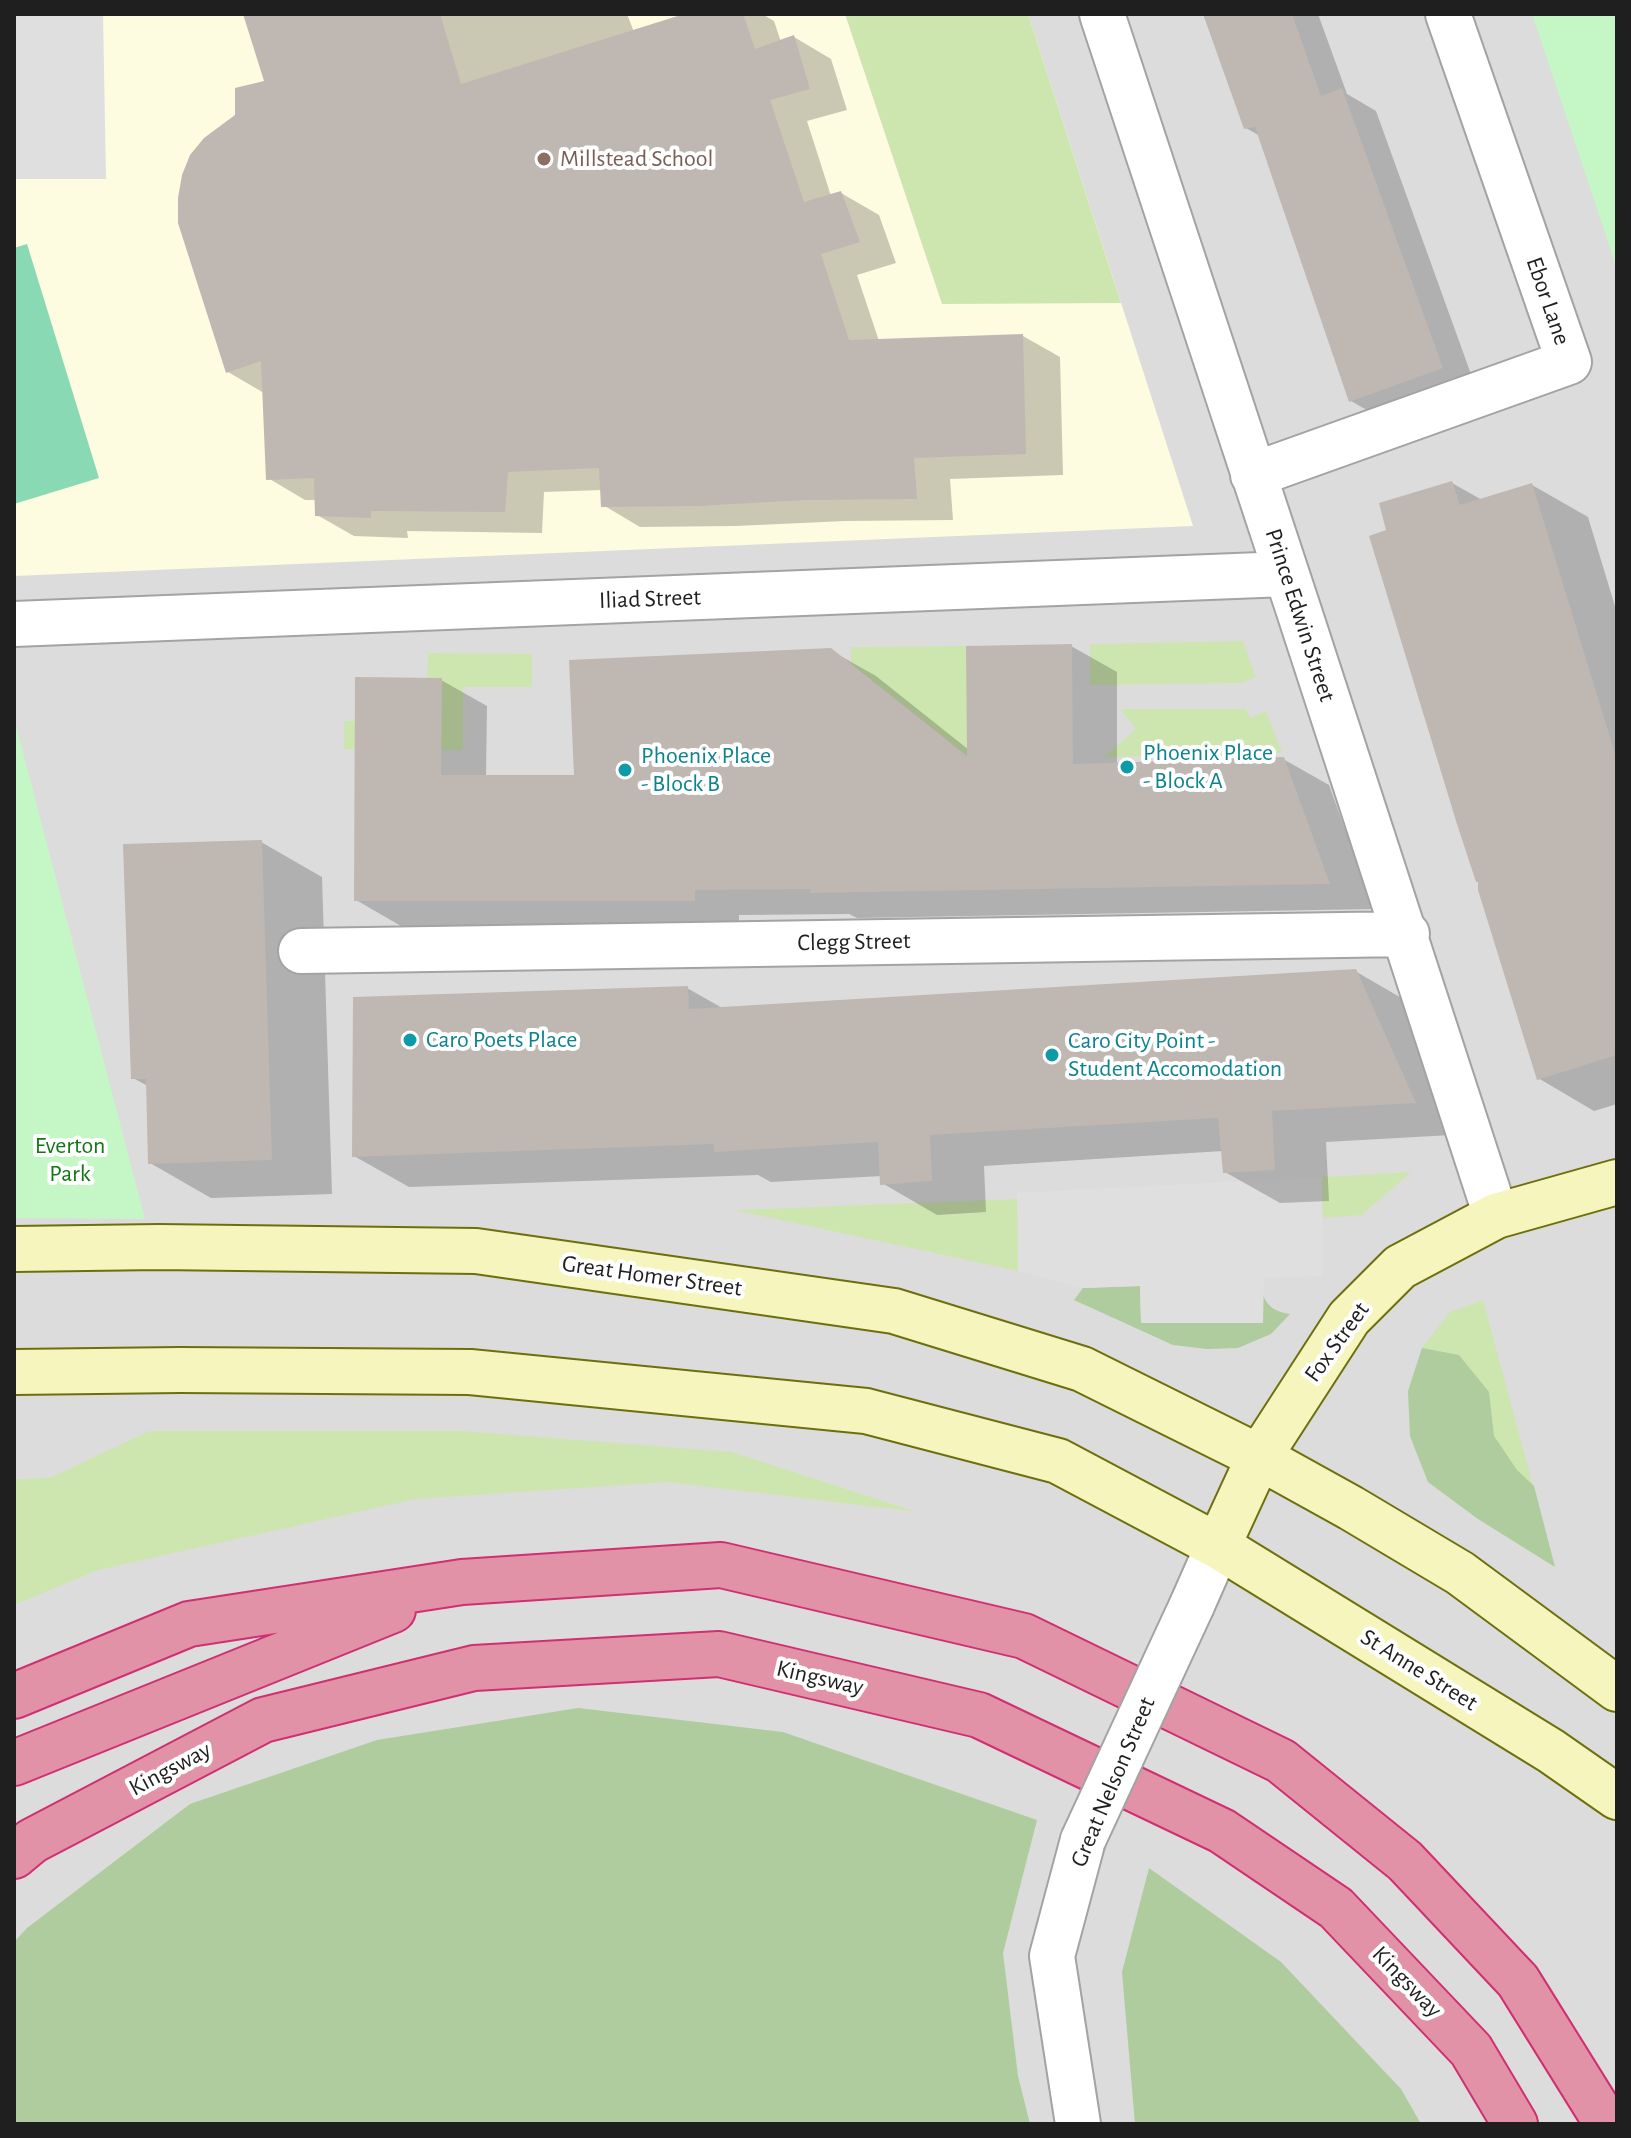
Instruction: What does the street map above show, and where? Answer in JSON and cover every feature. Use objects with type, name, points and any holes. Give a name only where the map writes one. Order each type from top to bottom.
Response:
[{"type":"highway","points":[[14,1696],[189,1624],[462,1582],[721,1565],[1024,1636],[1281,1761],[1405,1861],[1518,1981],[1607,2124]]},
{"type":"highway","points":[[14,1763],[462,1582]]},
{"type":"highway","name":"Kingsway","points":[[14,1856],[32,1841],[263,1720],[474,1668],[719,1654],[979,1715],[1222,1831],[1336,1908],[1471,2050],[1515,2124]]},
{"type":"street","name":"Prince Edwin Street","points":[[1102,14],[1407,934],[1496,1216]]},
{"type":"street","name":"Ebor Lane","points":[[1253,475],[1569,362],[1448,14]]},
{"type":"street","name":"Iliad Street","points":[[14,624],[1286,574]]},
{"type":"street","name":"Clegg Street","points":[[301,951],[1407,934]]},
{"type":"street","name":"Fox Street","points":[[1218,1546],[1259,1457],[1349,1318],[1400,1267],[1496,1216],[1617,1182]]},
{"type":"street","name":"Great Homer Street","points":[[14,1249],[159,1247],[476,1251],[894,1311],[1082,1369],[1259,1457]]},
{"type":"street","points":[[14,1372],[470,1372],[866,1411],[1058,1461],[1218,1546]]},
{"type":"street","points":[[1259,1457],[1460,1573],[1617,1689]]},
{"type":"street","name":"Great Nelson Street","points":[[1078,2124],[1052,1956],[1083,1840],[1218,1546]]},
{"type":"street","name":"St Anne Street","points":[[1218,1546],[1551,1751],[1617,1797]]},
{"type":"shaded area","points":[[14,14],[1617,14],[1617,2124],[14,2124]]},
{"type":"shaded area","name":"Millstead School","points":[[14,14],[1028,14],[1193,526],[14,576]]},
{"type":"shaded area","points":[[14,14],[103,14],[106,179],[14,179]]},
{"type":"shaded area","points":[[1322,1177],[1323,1276],[1264,1278],[1263,1323],[1141,1323],[1140,1286],[1083,1288],[1018,1271],[1017,1193]]},
{"type":"green space","points":[[845,14],[1028,14],[1121,303],[942,304]]},
{"type":"green space","points":[[1532,14],[1617,14],[1617,269]]},
{"type":"green space","points":[[27,244],[99,478],[14,504],[14,248]]},
{"type":"green space","points":[[1243,641],[1256,677],[1240,683],[1090,685],[1090,644]]},
{"type":"green space","points":[[966,646],[967,756],[851,664],[851,647]]},
{"type":"green space","points":[[428,653],[532,654],[532,687],[463,687],[463,750],[344,749],[344,721],[441,722],[442,678],[427,678]]},
{"type":"green space","points":[[1120,709],[1246,709],[1250,718],[1266,711],[1282,753],[1104,757],[1136,729]]},
{"type":"green space","name":"Everton Park","points":[[14,718],[145,1219],[14,1218]]},
{"type":"green space","points":[[1411,1172],[1362,1215],[1322,1218],[1322,1177]]},
{"type":"green space","points":[[1019,1199],[1018,1271],[734,1210]]},
{"type":"green space","points":[[1140,1286],[1141,1322],[1263,1323],[1263,1295],[1274,1309],[1290,1314],[1271,1334],[1238,1348],[1207,1349],[1173,1345],[1074,1300],[1083,1288]]},
{"type":"green space","points":[[1483,1300],[1555,1567],[1478,1519],[1428,1482],[1410,1436],[1408,1391],[1422,1348],[1450,1312]]},
{"type":"green space","points":[[1422,1348],[1459,1355],[1489,1392],[1494,1436],[1517,1470],[1534,1486],[1555,1567],[1478,1519],[1428,1482],[1410,1436],[1408,1391]]},
{"type":"green space","points":[[149,1431],[463,1431],[732,1452],[917,1512],[669,1482],[416,1499],[98,1570],[14,1605],[14,1479],[50,1478]]},
{"type":"green space","points":[[578,1708],[783,1732],[1037,1820],[1003,1953],[1018,2076],[1030,2124],[14,2124],[14,1942],[27,1928],[190,1804],[377,1740]]},
{"type":"green space","points":[[1149,1868],[1281,1962],[1401,2089],[1421,2124],[1135,2124],[1122,1972]]},
{"type":"building","points":[[243,14],[440,14],[461,84],[684,14],[743,14],[755,49],[794,35],[810,89],[770,100],[804,202],[841,191],[860,242],[821,254],[849,340],[1023,334],[1026,454],[914,458],[917,499],[601,507],[599,468],[508,472],[505,512],[371,511],[371,518],[315,516],[314,478],[266,480],[261,361],[226,373],[178,223],[182,175],[190,155],[204,138],[235,115],[235,88],[264,81]]},
{"type":"building","points":[[1203,14],[1292,14],[1321,96],[1342,88],[1443,368],[1349,402],[1255,127],[1244,129]]},
{"type":"building","points":[[1452,481],[1460,505],[1532,483],[1617,760],[1617,1055],[1537,1080],[1369,536],[1386,530],[1379,503]]},
{"type":"building","points":[[1072,644],[1073,764],[1284,757],[1330,884],[809,893],[811,889],[695,890],[695,901],[354,901],[355,677],[442,678],[441,775],[574,775],[569,660],[831,648],[967,756],[966,646]]},
{"type":"building","points":[[262,840],[272,1160],[148,1164],[146,1079],[131,1079],[123,844]]},
{"type":"building","name":"Caro City Point - Student Accomodation","points":[[1356,969],[1416,1103],[1272,1111],[1275,1170],[1223,1173],[1218,1118],[930,1135],[932,1181],[880,1185],[878,1142],[714,1152],[714,1144],[352,1157],[353,997],[688,986],[689,1009]]},
{"type":"place","name":"Millstead School","points":[[544,159]]},
{"type":"place","name":"Phoenix Place - Block A","points":[[1127,767]]},
{"type":"place","name":"Phoenix Place - Block B","points":[[625,770]]},
{"type":"place","name":"Caro Poets Place","points":[[410,1040]]},
{"type":"place","name":"Caro City Point - Student Accomodation","points":[[1052,1055]]}]
